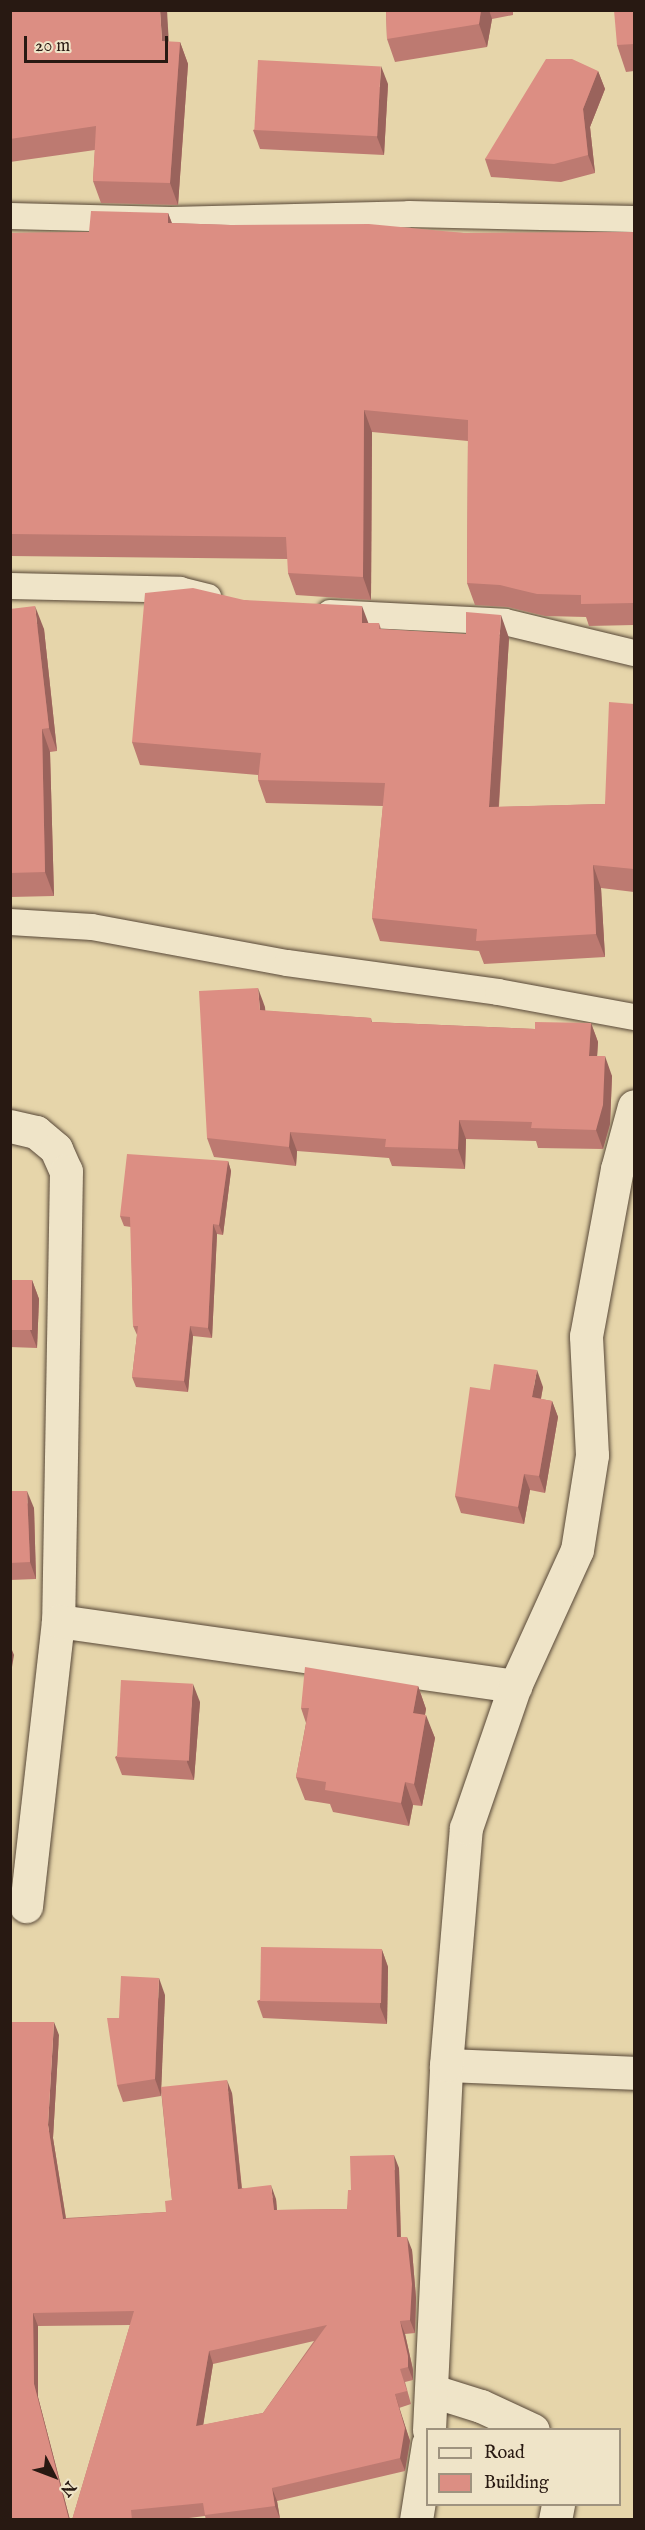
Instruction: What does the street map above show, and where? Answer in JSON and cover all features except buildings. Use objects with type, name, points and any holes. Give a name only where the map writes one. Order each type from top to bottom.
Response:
[{"type":"street","points":[[429,2428],[434,2391],[446,2065],[466,1828],[515,1686],[577,1550],[592,1455],[586,1336],[618,1169],[634,1106]]},
{"type":"street","points":[[10,1126],[36,1132],[56,1149],[66,1171],[58,1621],[26,1906]]},
{"type":"street","points":[[58,1621],[515,1686]]},
{"type":"street","points":[[446,2065],[634,2073]]},
{"type":"street","points":[[434,2391],[481,2406],[529,2428]]},
{"type":"street","points":[[416,2520],[426,2457]]},
{"type":"lane","points":[[10,216],[171,220],[409,214],[634,219]]},
{"type":"lane","points":[[10,586],[180,590],[232,603]]},
{"type":"lane","points":[[310,612],[505,621],[634,653]]},
{"type":"lane","points":[[10,922],[92,927],[287,963],[498,992],[634,1017]]}]
